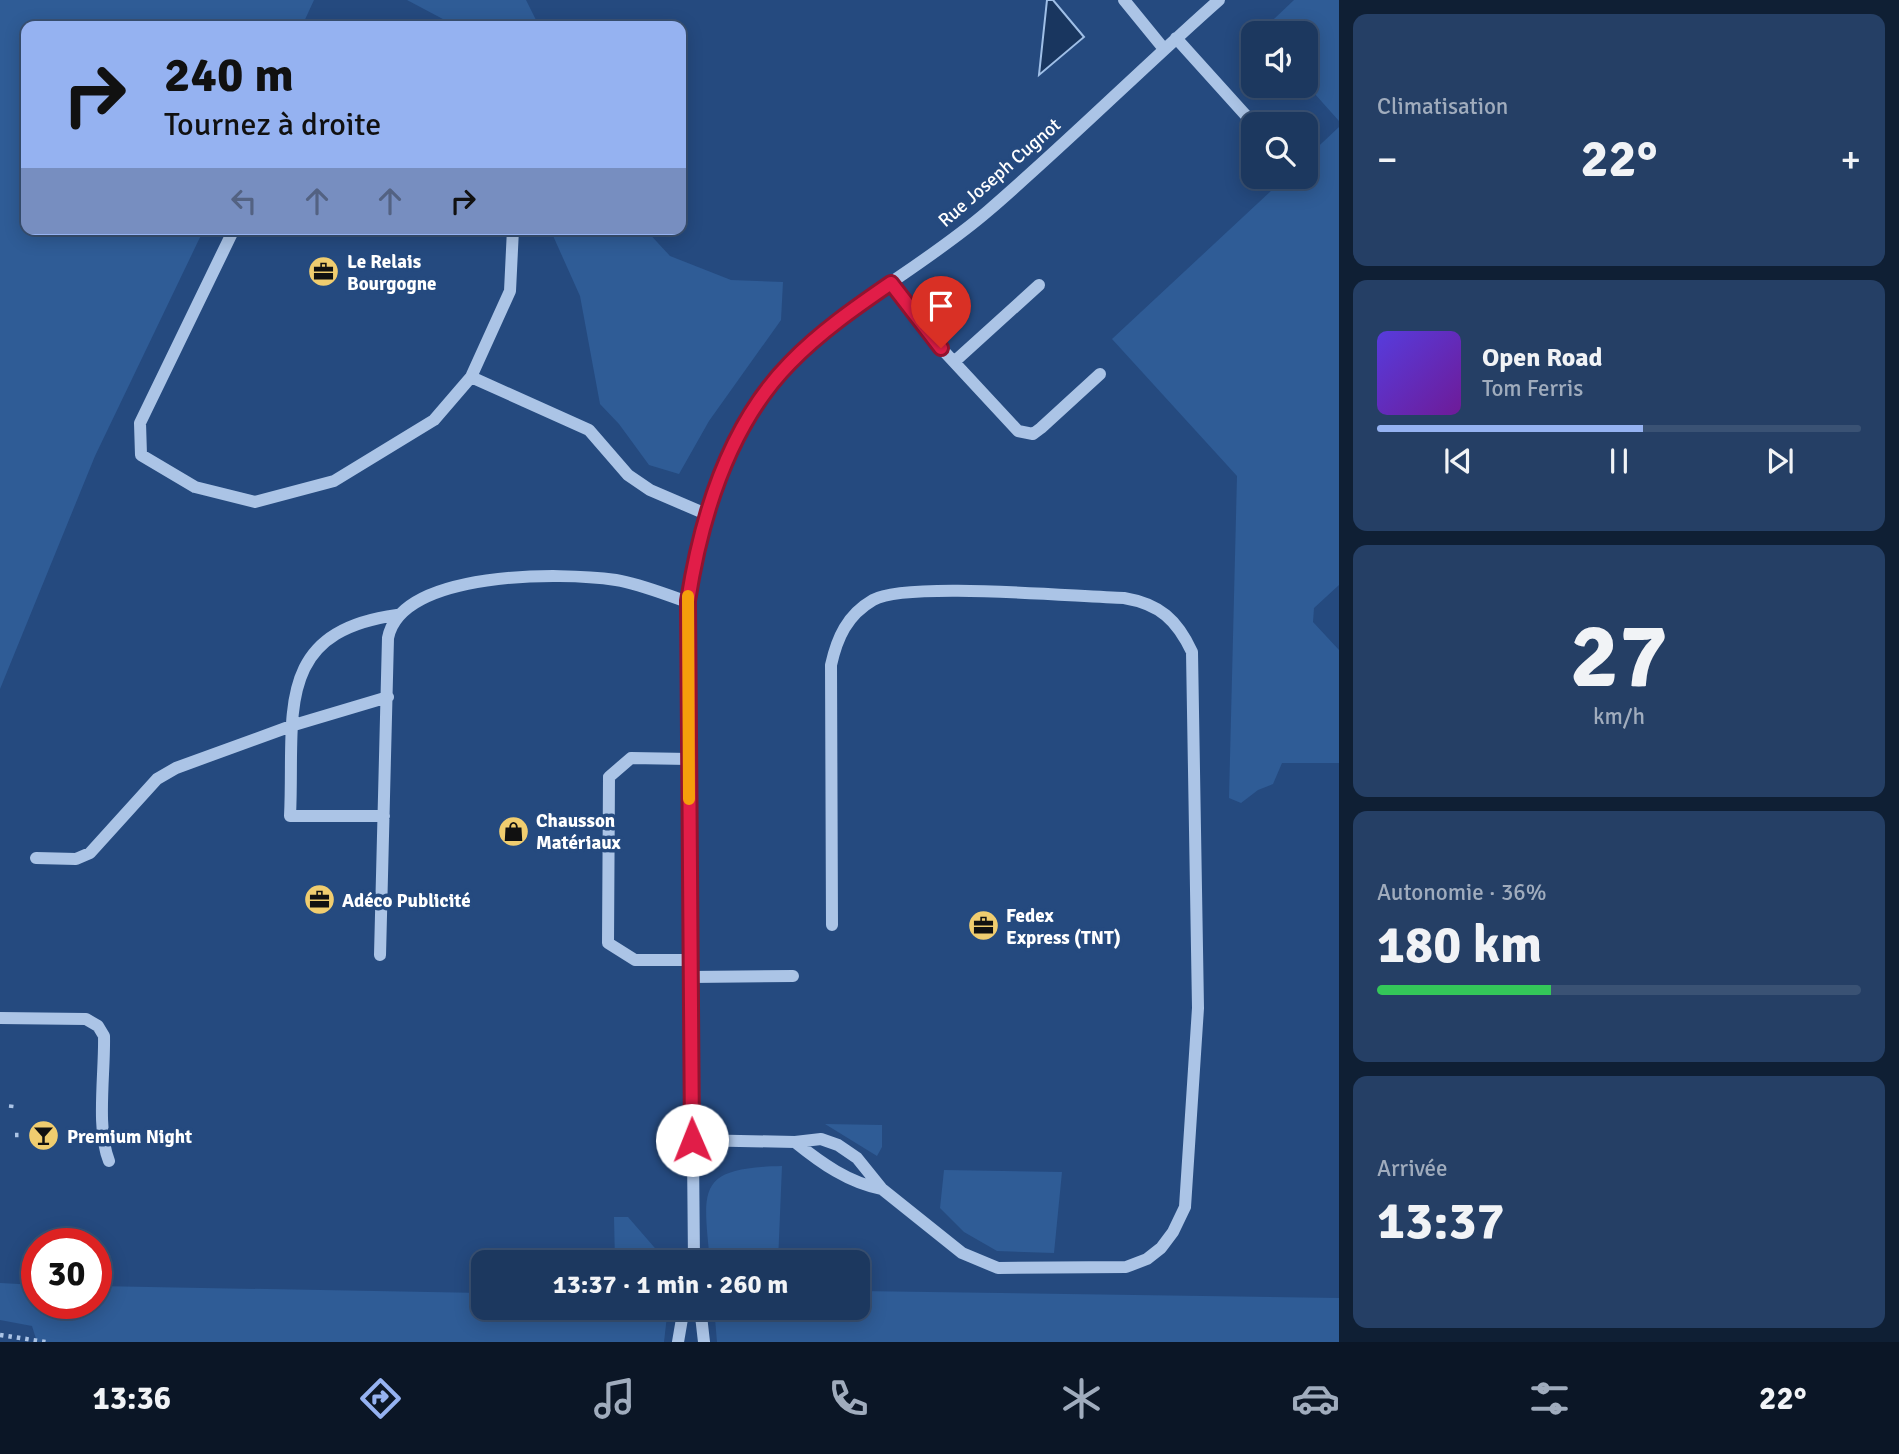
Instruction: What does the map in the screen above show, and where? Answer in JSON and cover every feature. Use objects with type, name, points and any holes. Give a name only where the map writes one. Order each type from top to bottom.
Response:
[{"type":"street","points":[[1124,0],[1164,49]]},
{"type":"street","name":"Rue Joseph Cugnot","points":[[693,1250],[688,601],[694,556],[718,478],[762,397],[789,363],[825,330],[987,212],[1219,0]]},
{"type":"street","points":[[1176,38],[1243,112]]},
{"type":"street","points":[[231,235],[140,423],[141,455],[195,487],[255,502],[334,481],[434,421],[471,377],[509,291],[513,235]]},
{"type":"street","points":[[891,283],[954,362],[1018,431],[1025,434],[1041,428],[1100,374]]},
{"type":"street","points":[[954,362],[1038,285]]},
{"type":"street","points":[[471,377],[589,430],[628,475],[650,490],[706,514]]},
{"type":"street","points":[[384,816],[290,816],[296,684],[310,657],[325,640],[350,625],[397,615],[424,597],[452,587],[492,580],[616,580],[688,601]]},
{"type":"street","points":[[692,1140],[795,1142],[821,1139],[838,1145],[857,1158],[882,1189],[962,1253],[998,1268],[1126,1267],[1147,1259],[1161,1248],[1173,1233],[1185,1207],[1198,1008],[1192,652],[1182,632],[1168,614],[1144,602],[1124,598],[911,591],[876,598],[858,610],[837,638],[831,666],[832,925]]},
{"type":"street","points":[[380,955],[388,638],[397,615]]},
{"type":"street","points":[[36,858],[76,859],[90,853],[157,779],[201,757],[388,697]]},
{"type":"street","points":[[689,759],[631,758],[609,777],[608,943],[635,960],[690,960]]},
{"type":"street","points":[[690,977],[793,976]]},
{"type":"street","points":[[0,1018],[86,1019],[98,1026],[104,1036],[104,1127],[109,1161]]},
{"type":"street","points":[[795,1142],[846,1178],[863,1186],[882,1189]]},
{"type":"street","points":[[678,1342],[682,1320]]},
{"type":"street","points":[[701,1320],[704,1342]]},
{"type":"path","points":[[11,1108],[12,1100]]},
{"type":"path","points":[[15,1135],[23,1135]]},
{"type":"path","points":[[0,1335],[46,1342]]},
{"type":"shaded area","points":[[0,0],[314,0],[304,21],[21,21],[21,235],[201,235],[95,456],[0,689]]},
{"type":"shaded area","points":[[407,0],[526,0],[536,21],[447,21]]},
{"type":"shaded area","points":[[1047,0],[1053,0],[1084,37],[1039,75]]},
{"type":"shaded area","points":[[1294,0],[1339,0],[1339,121],[1318,97],[1318,21],[1272,21]]},
{"type":"shaded area","points":[[1339,127],[1339,585],[1314,608],[1313,622],[1339,650],[1339,763],[1282,763],[1273,784],[1258,790],[1241,803],[1229,798],[1237,476],[1112,339],[1273,189],[1318,189],[1318,147]]},
{"type":"shaded area","points":[[553,235],[651,235],[670,256],[731,280],[783,282],[781,320],[709,421],[679,474],[649,465],[619,424],[600,404],[580,296]]},
{"type":"shaded area","points":[[825,1124],[882,1125],[882,1147],[877,1156]]},
{"type":"shaded area","points":[[782,1166],[778,1250],[709,1250],[706,1216],[711,1187],[733,1171]]},
{"type":"shaded area","points":[[944,1170],[1062,1172],[1054,1253],[997,1251],[964,1232],[940,1208]]},
{"type":"shaded area","points":[[614,1217],[628,1217],[657,1250],[615,1250]]},
{"type":"shaded area","points":[[0,1283],[21,1284],[21,1319],[112,1319],[112,1286],[471,1293],[471,1320],[667,1320],[664,1342],[37,1342],[32,1326],[0,1320]]},
{"type":"shaded area","points":[[870,1291],[1339,1298],[1339,1342],[717,1342],[715,1320],[870,1320]]},
{"type":"slow traffic","points":[[688,596],[689,799]]},
{"type":"place","name":"Le Relais Bourgogne","points":[[324,272]]},
{"type":"place","name":"Chausson Matériaux","points":[[513,831]]},
{"type":"place","name":"Adéco Publicité","points":[[319,900]]},
{"type":"place","name":"Fedex Express (TNT)","points":[[983,926]]},
{"type":"place","name":"Premium Night","points":[[44,1136]]},
{"type":"route","points":[[692,1140],[688,601],[694,556],[706,514],[718,478],[762,397],[789,363],[825,330],[857,307],[891,283],[941,348]]}]
